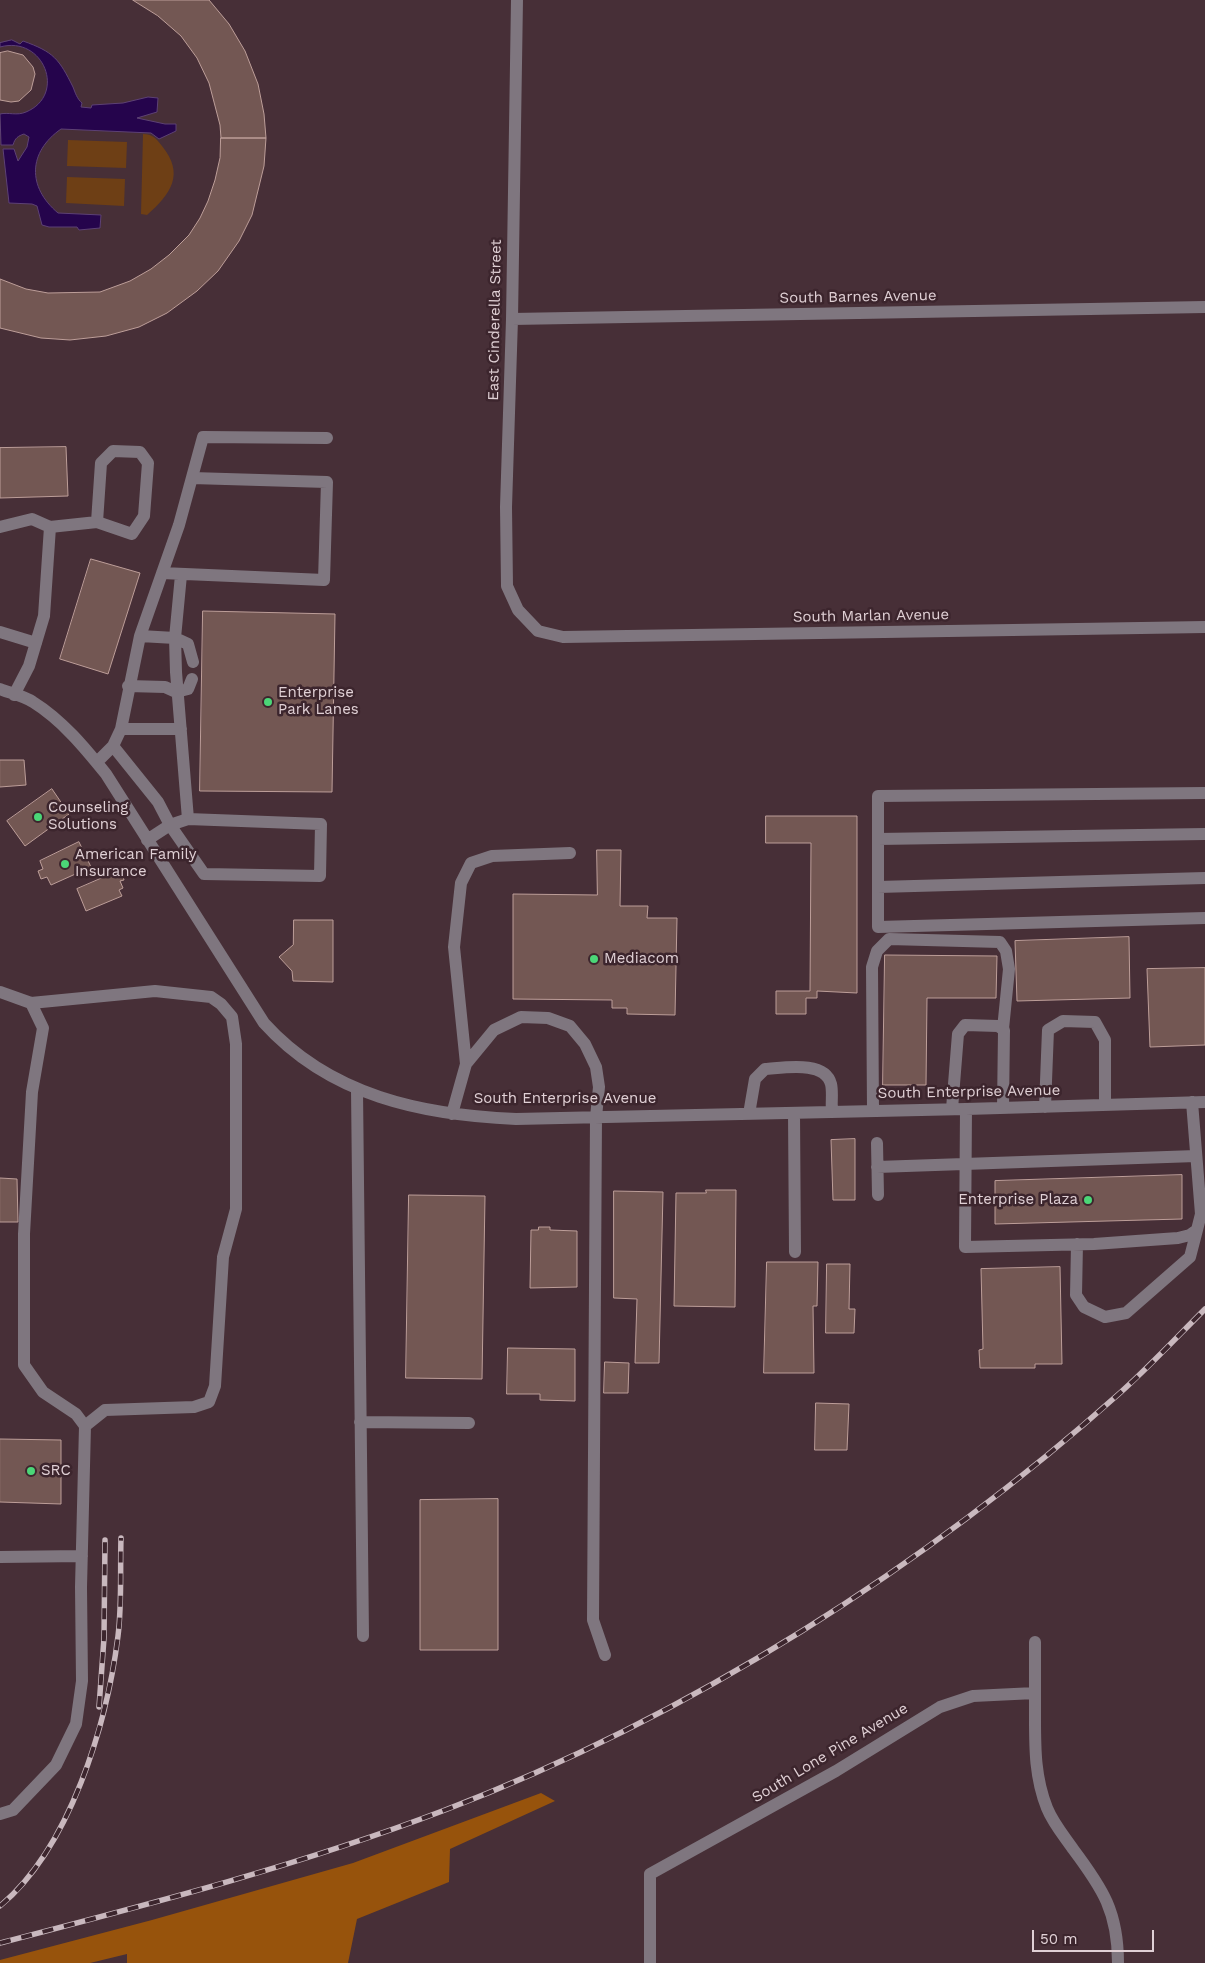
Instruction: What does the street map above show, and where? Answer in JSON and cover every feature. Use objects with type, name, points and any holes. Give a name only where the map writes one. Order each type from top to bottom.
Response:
[{"type":"street","name":"East Cinderella Street","points":[[517,0],[512,319],[506,507],[507,586],[518,610],[538,632]]},
{"type":"street","name":"South Barnes Avenue","points":[[512,319],[1205,306]]},
{"type":"street","points":[[97,762],[113,746],[121,729],[128,686],[140,636],[179,526],[203,436],[327,438]]},
{"type":"street","points":[[0,527],[32,519],[50,527],[97,522],[132,534],[144,516],[148,463],[140,452],[113,451],[102,463],[97,522]]},
{"type":"street","points":[[162,573],[324,580],[327,482],[192,478]]},
{"type":"street","points":[[14,695],[30,666],[44,616],[50,527]]},
{"type":"street","points":[[181,575],[175,638],[176,692],[188,819]]},
{"type":"street","name":"South Marlan Avenue","points":[[538,632],[563,637],[1205,627]]},
{"type":"street","points":[[0,632],[36,643]]},
{"type":"street","points":[[140,636],[175,638],[188,644],[193,662]]},
{"type":"street","points":[[128,686],[165,687],[176,692],[188,689],[192,679]]},
{"type":"street","name":"South Enterprise Avenue","points":[[0,689],[32,701],[79,742],[97,762],[264,1023],[304,1061],[330,1077],[357,1090],[409,1106],[452,1114],[516,1118],[966,1109],[1199,1102]]},
{"type":"street","points":[[121,729],[181,729]]},
{"type":"street","points":[[113,746],[158,802],[170,825],[204,874],[320,876],[321,824],[188,819],[170,825],[147,840]]},
{"type":"street","points":[[1205,794],[878,796],[878,927],[1205,918]]},
{"type":"street","points":[[878,839],[1205,834]]},
{"type":"street","points":[[452,1114],[466,1064],[454,947],[461,883],[471,863],[492,856],[570,854]]},
{"type":"street","points":[[878,887],[1205,878]]},
{"type":"street","points":[[873,1111],[872,967],[877,951],[889,938],[1000,942],[1006,951],[1009,969],[1003,1029],[1005,1039],[1002,1108]]},
{"type":"street","points":[[0,992],[31,1003],[155,991],[211,997],[222,1004],[232,1017],[236,1044],[236,1210],[223,1257],[215,1386],[209,1402],[194,1407],[106,1410],[84,1426]]},
{"type":"street","points":[[0,1814],[13,1810],[56,1765],[76,1724],[82,1681],[84,1426],[76,1414],[43,1392],[24,1365],[24,1234],[32,1092],[43,1028],[31,1003]]},
{"type":"street","points":[[466,1064],[494,1030],[521,1018],[548,1018],[570,1026],[585,1044],[596,1067],[599,1086],[596,1117],[593,1620],[605,1656]]},
{"type":"street","points":[[1046,1107],[1048,1030],[1063,1021],[1096,1022],[1102,1034],[1104,1040],[1105,1105]]},
{"type":"street","points":[[952,1109],[958,1034],[965,1025],[998,1026],[1003,1029]]},
{"type":"street","points":[[749,1114],[755,1079],[766,1068],[810,1067],[826,1074],[831,1083],[832,1112]]},
{"type":"street","points":[[357,1090],[363,1636]]},
{"type":"street","points":[[1077,1244],[1076,1295],[1084,1307],[1105,1317],[1126,1313],[1190,1258],[1201,1214],[1196,1156],[1199,1102]]},
{"type":"street","points":[[966,1109],[965,1247],[1077,1244],[1178,1238],[1190,1235],[1197,1230]]},
{"type":"street","points":[[794,1113],[795,1252]]},
{"type":"street","points":[[876,1143],[878,1195]]},
{"type":"street","points":[[877,1168],[966,1163],[1196,1156]]},
{"type":"street","points":[[360,1422],[469,1423]]},
{"type":"street","points":[[0,1557],[82,1556]]},
{"type":"street","points":[[1035,1642],[1035,1755],[1038,1783],[1054,1822],[1092,1874],[1106,1897],[1115,1922],[1118,1963]]},
{"type":"street","name":"South Lone Pine Avenue","points":[[650,1963],[650,1874],[820,1780],[940,1707],[972,1696],[1035,1693]]},
{"type":"shaded area","points":[[12,40],[20,44],[23,41],[49,53],[64,70],[77,97],[82,103],[81,107],[91,108],[92,105],[123,103],[148,97],[158,98],[157,112],[137,118],[165,124],[176,124],[176,131],[159,139],[151,133],[61,129],[42,148],[37,159],[37,181],[48,203],[58,213],[101,215],[100,228],[79,230],[77,227],[49,227],[42,225],[37,206],[9,203],[3,149],[14,149],[18,161],[27,147],[29,137],[24,134],[17,138],[13,145],[1,145],[0,114],[23,113],[38,104],[45,93],[47,81],[45,69],[38,58],[28,50],[15,46],[0,47],[0,43]]},
{"type":"shaded area","points":[[143,134],[154,137],[162,146],[169,156],[174,175],[172,183],[163,199],[147,215],[141,214]]},
{"type":"shaded area","points":[[68,140],[127,142],[126,168],[67,166]]},
{"type":"shaded area","points":[[67,177],[125,179],[124,206],[66,203]]},
{"type":"shaded area","points":[[541,1793],[555,1801],[450,1849],[449,1882],[357,1919],[348,1963],[127,1963],[127,1954],[90,1963],[0,1963],[0,1960],[152,1920],[353,1863]]},
{"type":"building","points":[[133,0],[209,0],[229,24],[245,51],[258,84],[264,114],[266,138],[221,138],[220,125],[209,83],[197,58],[181,36],[158,16]]},
{"type":"building","points":[[8,51],[23,55],[33,67],[35,74],[31,90],[19,101],[0,100],[0,53]]},
{"type":"building","points":[[221,138],[266,138],[264,166],[252,215],[239,241],[218,271],[197,291],[167,313],[139,327],[106,336],[70,340],[41,338],[0,328],[0,279],[26,289],[48,293],[100,292],[130,281],[151,269],[169,255],[189,235],[208,201],[220,158]]},
{"type":"building","points":[[66,447],[68,496],[0,498],[0,448]]},
{"type":"building","points":[[91,559],[140,573],[108,674],[60,659]]},
{"type":"building","name":"Enterprise Park Lanes","points":[[203,611],[335,614],[332,792],[200,791]]},
{"type":"building","points":[[0,760],[24,760],[26,785],[0,787]]},
{"type":"building","name":"Counseling Solutions","points":[[52,789],[69,814],[25,846],[7,821]]},
{"type":"building","points":[[766,816],[857,816],[857,993],[817,991],[817,998],[806,998],[806,1014],[776,1014],[776,991],[810,991],[811,843],[766,843]]},
{"type":"building","name":"American Family Insurance","points":[[79,842],[91,867],[51,885],[47,877],[41,879],[38,871],[43,869],[40,861]]},
{"type":"building","name":"Mediacom","points":[[597,850],[621,850],[620,906],[648,906],[647,918],[677,918],[675,1015],[627,1014],[627,1008],[612,1008],[612,1000],[513,999],[513,894],[597,895]]},
{"type":"building","points":[[121,870],[124,880],[120,881],[123,888],[119,890],[122,896],[86,911],[77,889]]},
{"type":"building","points":[[294,920],[333,920],[333,982],[293,981],[292,971],[279,957],[293,945]]},
{"type":"building","points":[[1129,937],[1130,998],[1017,1001],[1015,941]]},
{"type":"building","points":[[885,955],[997,956],[996,998],[927,998],[926,1085],[883,1085]]},
{"type":"building","points":[[1205,968],[1205,1045],[1150,1047],[1147,969]]},
{"type":"building","points":[[855,1139],[855,1200],[833,1200],[831,1140]]},
{"type":"building","name":"Enterprise Plaza","points":[[1182,1175],[1182,1219],[995,1224],[995,1181]]},
{"type":"building","points":[[0,1178],[17,1179],[18,1222],[0,1222]]},
{"type":"building","points":[[706,1190],[736,1190],[735,1307],[674,1306],[676,1193],[706,1193]]},
{"type":"building","points":[[614,1191],[663,1192],[659,1363],[635,1363],[637,1299],[614,1298]]},
{"type":"building","points":[[409,1195],[485,1196],[482,1379],[406,1378]]},
{"type":"building","points":[[539,1227],[550,1227],[550,1230],[577,1231],[577,1287],[530,1288],[531,1230],[538,1230]]},
{"type":"building","points":[[767,1262],[818,1262],[817,1306],[813,1306],[814,1373],[764,1373]]},
{"type":"building","points":[[827,1264],[850,1264],[849,1309],[855,1309],[854,1333],[826,1333]]},
{"type":"building","points":[[1060,1267],[1062,1364],[1035,1364],[1035,1368],[980,1368],[979,1350],[983,1349],[981,1269]]},
{"type":"building","points":[[508,1348],[575,1349],[575,1401],[540,1400],[540,1394],[507,1394]]},
{"type":"building","points":[[605,1362],[629,1363],[628,1393],[604,1393]]},
{"type":"building","points":[[816,1403],[849,1404],[847,1450],[815,1450]]},
{"type":"building","name":"SRC","points":[[0,1439],[61,1440],[61,1504],[0,1502]]},
{"type":"building","points":[[498,1499],[498,1650],[420,1650],[420,1500]]},
{"type":"railway","points":[[0,1943],[113,1914],[225,1882],[391,1830],[536,1772],[626,1730],[715,1683],[801,1631],[886,1576],[967,1518],[1046,1456],[1121,1392],[1205,1309]]},
{"type":"railway","points":[[0,1906],[25,1881],[46,1852],[65,1818],[81,1782],[94,1745],[105,1707],[118,1636],[121,1538]]},
{"type":"railway","points":[[99,1707],[104,1638],[105,1540]]},
{"type":"place","name":"Enterprise Park Lanes","points":[[268,702]]},
{"type":"place","name":"Counseling Solutions","points":[[38,817]]},
{"type":"place","name":"American Family Insurance","points":[[65,864]]},
{"type":"place","name":"Mediacom","points":[[594,959]]},
{"type":"place","name":"Enterprise Plaza","points":[[1088,1200]]},
{"type":"place","name":"SRC","points":[[31,1471]]}]
